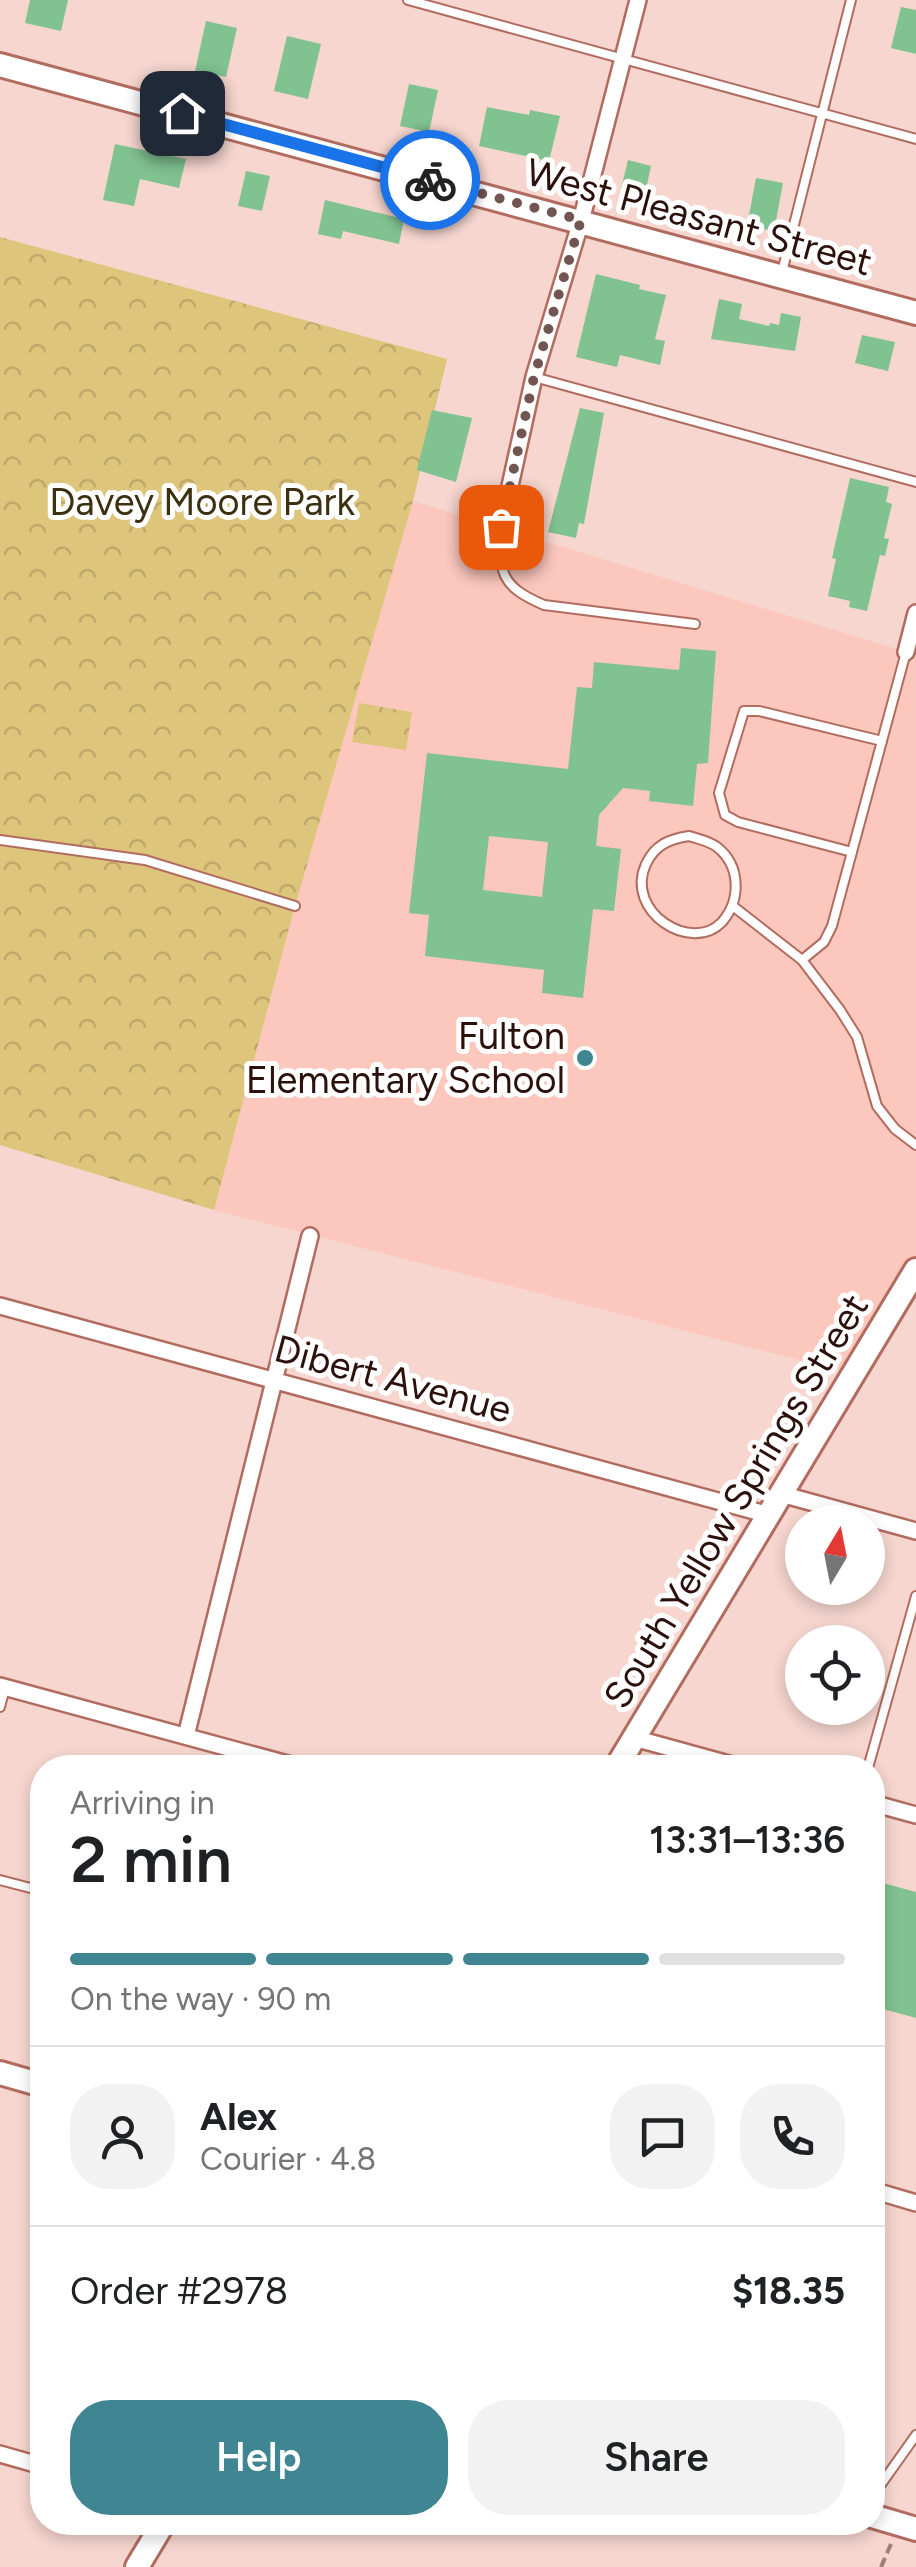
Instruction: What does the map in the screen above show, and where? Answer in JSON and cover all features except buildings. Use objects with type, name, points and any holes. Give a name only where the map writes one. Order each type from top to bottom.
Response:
[{"type":"street","points":[[501,527],[534,377],[581,220],[638,0]]},
{"type":"street","name":"West Pleasant Street","points":[[0,65],[916,313]]},
{"type":"street","points":[[906,652],[916,612]]},
{"type":"street","points":[[186,1736],[310,1236]]},
{"type":"street","name":"South Yellow Springs Street","points":[[624,1755],[916,1270]]},
{"type":"street","name":"Dibert Avenue","points":[[0,1306],[274,1380],[775,1505],[916,1531]]},
{"type":"street","points":[[3,1687],[255,1755]]},
{"type":"street","points":[[634,1738],[696,1755]]},
{"type":"street","points":[[885,1807],[916,1815]]},
{"type":"street","points":[[0,2073],[30,2082]]},
{"type":"street","points":[[885,2194],[916,2203]]},
{"type":"street","points":[[0,2454],[30,2463]]},
{"type":"street","points":[[885,2520],[916,2529]]},
{"type":"street","points":[[137,2567],[156,2535]]},
{"type":"lane","points":[[408,0],[916,139]]},
{"type":"lane","points":[[781,276],[852,0]]},
{"type":"lane","points":[[534,377],[916,482]]},
{"type":"lane","points":[[501,527],[499,562],[506,582],[523,596],[544,604],[695,624]]},
{"type":"lane","points":[[802,960],[824,942],[832,926],[906,652]]},
{"type":"lane","points":[[852,852],[738,822],[725,814],[718,793],[744,711],[759,711],[882,741]]},
{"type":"lane","points":[[689,836],[714,844],[732,861],[736,882],[734,908],[717,927],[694,933],[675,929],[656,916],[641,897],[641,875],[650,855],[668,839],[689,836]]},
{"type":"lane","points":[[0,840],[145,860],[294,906]]},
{"type":"lane","points":[[734,908],[802,960],[857,1037],[878,1106],[895,1129],[916,1144]]},
{"type":"lane","points":[[872,1755],[916,1596]]},
{"type":"lane","points":[[0,1707],[3,1687]]},
{"type":"lane","points":[[0,1880],[30,1888]]},
{"type":"lane","points":[[885,2479],[916,2435]]},
{"type":"path","points":[[881,2567],[891,2544]]},
{"type":"shaded area","name":"Fulton Elementary School","points":[[413,501],[916,655],[916,1270],[854,1374],[214,1210],[295,906]]},
{"type":"green space","name":"Davey Moore Park","points":[[0,237],[447,359],[413,501],[295,906],[214,1210],[0,1145]]},
{"type":"green space","points":[[359,703],[412,712],[406,750],[352,742]]},
{"type":"way so far","points":[[430,180],[581,220],[534,377],[501,527]]},
{"type":"place","name":"Fulton Elementary School","points":[[585,1058]]},
{"type":"route","points":[[182,113],[430,180]]}]
